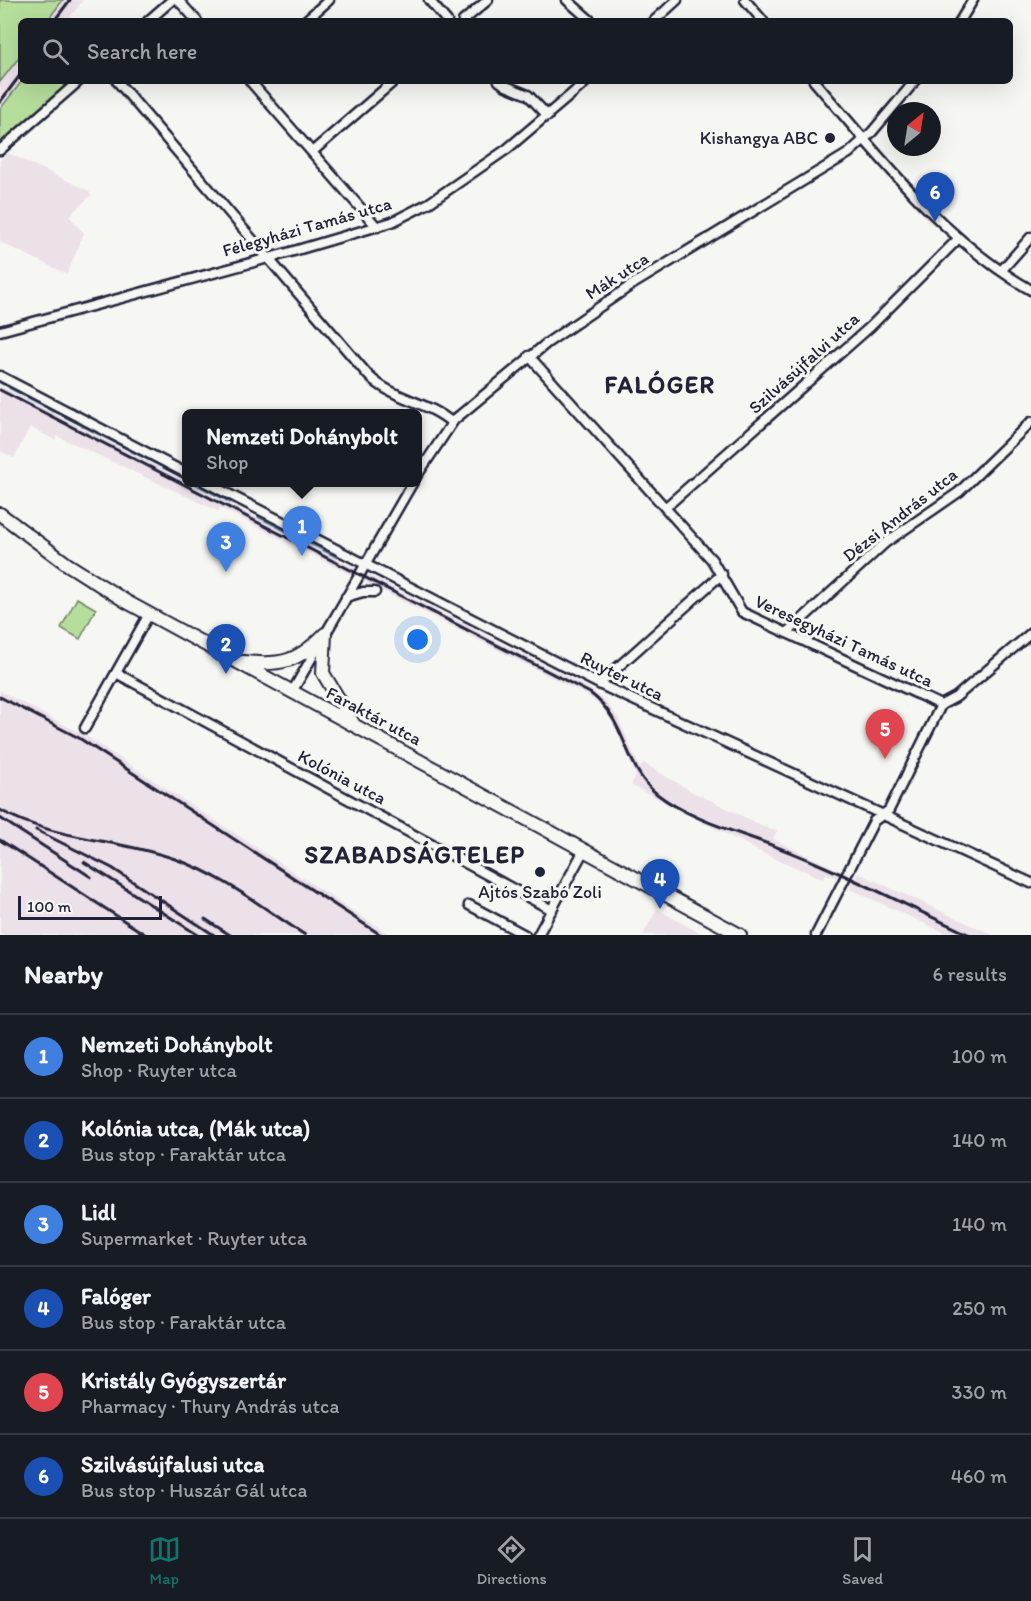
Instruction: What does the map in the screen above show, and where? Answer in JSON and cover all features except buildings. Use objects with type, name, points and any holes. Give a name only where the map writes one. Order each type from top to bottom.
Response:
[{"type":"main road","name":"Faraktár utca","points":[[0,514],[67,564],[127,602],[740,935]]},
{"type":"main road","points":[[237,662],[265,664],[289,661],[308,651],[325,634]]},
{"type":"main road","points":[[325,634],[323,674],[354,725]]},
{"type":"street","points":[[151,18],[172,0]]},
{"type":"street","points":[[178,0],[194,18]]},
{"type":"street","points":[[308,18],[329,0]]},
{"type":"street","points":[[429,0],[444,18]]},
{"type":"street","points":[[467,18],[488,0]]},
{"type":"street","points":[[567,0],[588,18]]},
{"type":"street","points":[[657,18],[677,0]]},
{"type":"street","points":[[744,0],[760,18]]},
{"type":"street","points":[[962,18],[973,0]]},
{"type":"street","points":[[0,150],[76,84]]},
{"type":"street","points":[[120,84],[376,383],[452,422]]},
{"type":"street","points":[[253,84],[377,227]]},
{"type":"street","points":[[312,152],[391,84]]},
{"type":"street","points":[[503,84],[528,95],[548,116]]},
{"type":"street","name":"Félegyházi Tamás utca","points":[[0,331],[377,227],[429,203],[507,149],[584,84]]},
{"type":"street","points":[[817,84],[914,196],[959,238],[1001,271],[1031,290]]},
{"type":"street","name":"Mák utca","points":[[422,467],[452,422],[529,356],[633,284],[849,153],[864,140],[912,84]]},
{"type":"street","points":[[1001,271],[1031,237]]},
{"type":"street","name":"Szilvásújfalvi utca","points":[[666,507],[870,327],[959,238]]},
{"type":"street","name":"Veresegyházi Tamás utca","points":[[529,356],[666,507],[722,574],[742,612],[940,705]]},
{"type":"street","points":[[0,376],[182,471]]},
{"type":"street","name":"Dézsi András utca","points":[[787,633],[885,543],[959,492],[1031,422]]},
{"type":"street","name":"Ruyter utca","points":[[213,487],[599,684],[1031,883]]},
{"type":"street","points":[[292,692],[411,487]]},
{"type":"street","points":[[599,684],[722,574]]},
{"type":"street","points":[[346,597],[375,592]]},
{"type":"street","points":[[85,728],[149,614]]},
{"type":"street","points":[[816,935],[874,821],[892,804],[940,705],[956,697],[1031,633]]},
{"type":"street","name":"Kolónia utca","points":[[116,673],[552,910]]},
{"type":"street","points":[[538,935],[584,850]]},
{"type":"street","points":[[469,905],[525,935]]},
{"type":"shaded area","points":[[63,0],[83,0],[69,18],[49,18]]},
{"type":"shaded area","points":[[18,59],[20,84],[0,109],[0,82]]},
{"type":"shaded area","points":[[8,153],[89,191],[91,195],[69,216],[84,233],[67,274],[0,242],[0,160]]},
{"type":"shaded area","points":[[0,386],[182,479],[182,487],[197,487],[588,688],[605,701],[618,718],[640,768],[643,763],[691,791],[771,830],[777,830],[773,839],[829,866],[855,878],[858,873],[993,935],[950,935],[850,889],[852,885],[826,873],[823,879],[765,854],[631,785],[636,776],[615,725],[601,706],[590,697],[220,508],[218,511],[57,436],[55,440],[30,427],[14,458],[0,451]]},
{"type":"shaded area","points":[[0,691],[86,736],[390,935],[0,935]]},
{"type":"shaded area","points":[[657,909],[685,925],[704,935],[643,935]]},
{"type":"green space","points":[[0,0],[63,0],[49,18],[18,18],[18,59],[0,82]]},
{"type":"green space","points":[[20,84],[69,84],[0,144],[0,109]]},
{"type":"green space","points":[[77,598],[96,609],[80,639],[61,628]]},
{"type":"waterway","points":[[10,388],[182,477]]},
{"type":"waterway","points":[[202,487],[230,502]]},
{"type":"waterway","points":[[259,517],[337,557]]},
{"type":"railway","points":[[56,18],[70,0]]},
{"type":"railway","points":[[0,102],[18,78]]},
{"type":"railway","points":[[0,390],[182,483]]},
{"type":"railway","points":[[189,487],[590,693],[612,717],[631,758],[646,783],[671,804],[720,827],[833,870],[970,935]]},
{"type":"railway","points":[[0,697],[79,738],[381,935]]},
{"type":"railway","points":[[0,810],[42,828],[154,852],[175,859],[209,874],[242,893],[305,935]]},
{"type":"railway","points":[[0,818],[91,877]]},
{"type":"railway","points":[[36,830],[112,868],[214,935]]},
{"type":"railway","points":[[0,840],[146,935]]},
{"type":"railway","points":[[84,862],[198,935]]},
{"type":"railway","points":[[205,919],[230,935]]},
{"type":"place","name":"Kishangya ABC","points":[[830,138]]},
{"type":"place","name":"Szilvásújfalusi utca","points":[[935,222]]},
{"type":"place","name":"Nemzeti Dohánybolt","points":[[302,556]]},
{"type":"place","name":"Lidl","points":[[226,572]]},
{"type":"place","name":"Kolónia utca, (Mák utca)","points":[[226,674]]},
{"type":"place","name":"Kristály Gyógyszertár","points":[[885,759]]},
{"type":"place","name":"Ajtós Szabó Zoli","points":[[540,872]]},
{"type":"place","name":"Falóger","points":[[660,909]]},
{"type":"district","name":"FALÓGER","points":[[660,384]]},
{"type":"district","name":"SZABADSÁGTELEP","points":[[415,854]]}]
